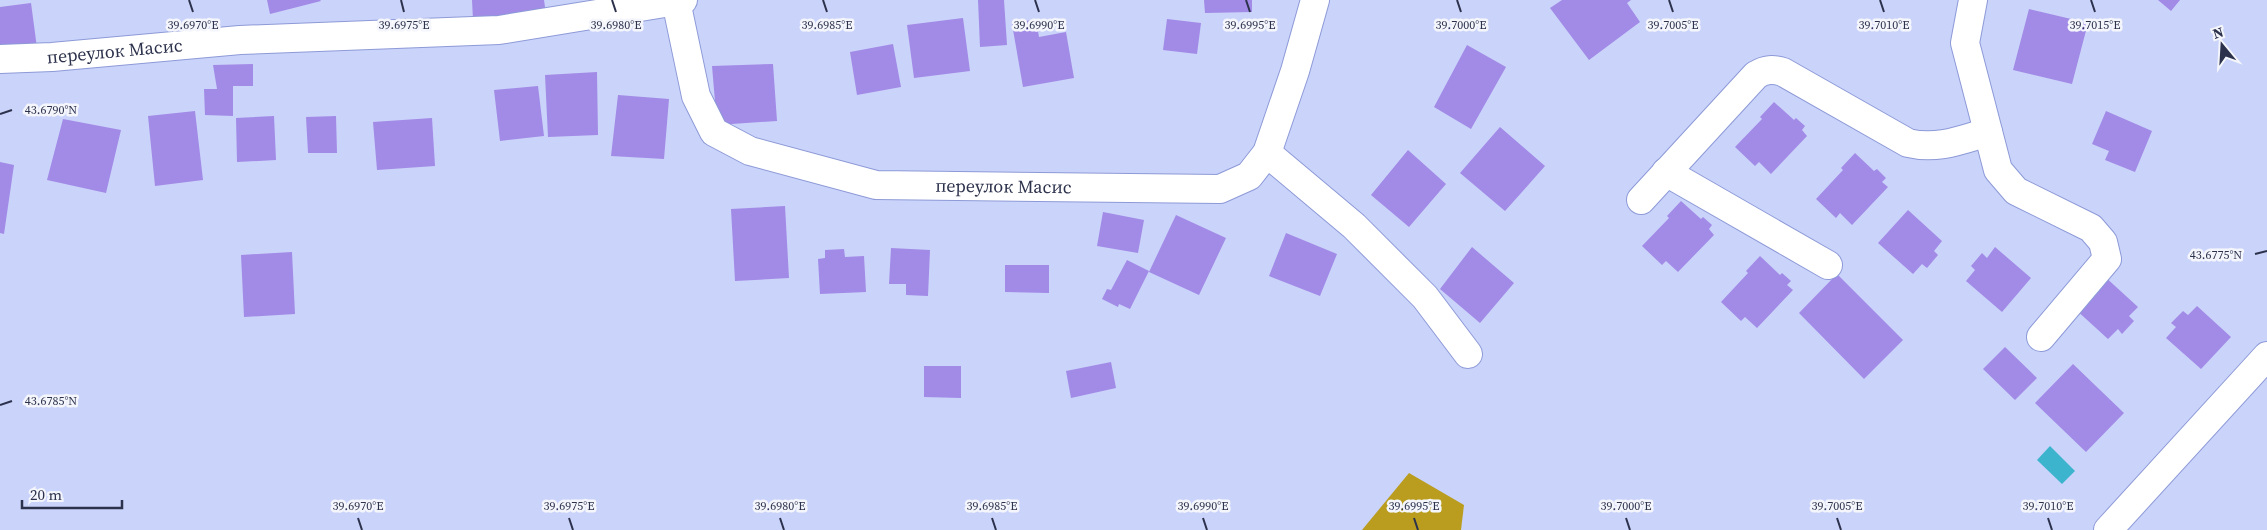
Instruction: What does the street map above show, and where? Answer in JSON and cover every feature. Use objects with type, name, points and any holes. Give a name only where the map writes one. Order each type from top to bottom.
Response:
[{"type":"street","name":"переулок Масис","points":[[0,59],[52,57],[240,40],[499,30],[679,0],[696,96],[714,132],[750,151],[876,185],[1220,189],[1249,176],[1267,153],[1295,71],[1315,0]]},
{"type":"street","points":[[1973,0],[1965,43],[1998,170],[2016,191],[2091,228],[2103,242],[2107,259],[2041,337]]},
{"type":"street","points":[[1640,200],[1756,75],[1764,71],[1784,72],[1908,143],[1924,147],[1941,146],[1988,132]]},
{"type":"street","points":[[1267,153],[1360,232],[1425,297],[1468,354]]},
{"type":"street","points":[[1666,172],[1828,265]]},
{"type":"street","points":[[2108,530],[2267,356]]},
{"type":"shaded area","points":[[2050,446],[2075,471],[2062,484],[2037,460]]},
{"type":"shaded area","points":[[1409,473],[1464,505],[1461,530],[1362,530]]},
{"type":"building","points":[[267,0],[320,0],[321,1],[270,14]]},
{"type":"building","points":[[472,0],[544,0],[546,14],[473,20]]},
{"type":"building","points":[[978,0],[1004,0],[1007,45],[980,47]]},
{"type":"building","points":[[1204,0],[1252,0],[1252,12],[1205,13]]},
{"type":"building","points":[[1562,0],[1631,0],[1627,3],[1640,22],[1589,60],[1550,8]]},
{"type":"building","points":[[2158,0],[2180,0],[2171,11]]},
{"type":"building","points":[[31,3],[37,48],[0,52],[0,7]]},
{"type":"building","points":[[2029,9],[2088,23],[2072,84],[2013,70]]},
{"type":"building","points":[[963,18],[970,71],[914,78],[907,25]]},
{"type":"building","points":[[1036,19],[1039,37],[1066,32],[1074,78],[1023,87],[1012,24]]},
{"type":"building","points":[[1167,19],[1201,23],[1197,54],[1163,50]]},
{"type":"building","points":[[893,44],[901,87],[857,95],[850,52]]},
{"type":"building","points":[[1467,45],[1506,67],[1471,129],[1434,107]]},
{"type":"building","points":[[253,64],[253,86],[233,86],[233,116],[205,115],[204,89],[217,89],[213,65]]},
{"type":"building","points":[[773,64],[777,121],[717,125],[712,66]]},
{"type":"building","points":[[597,72],[598,135],[548,137],[545,75]]},
{"type":"building","points":[[538,86],[544,136],[500,141],[494,90]]},
{"type":"building","points":[[618,95],[669,99],[664,159],[611,156]]},
{"type":"building","points":[[1774,102],[1794,120],[1796,118],[1805,126],[1802,130],[1807,136],[1771,174],[1759,162],[1755,166],[1735,147],[1762,119],[1760,117]]},
{"type":"building","points":[[195,111],[203,180],[155,186],[148,116]]},
{"type":"building","points":[[2106,111],[2152,131],[2135,172],[2105,160],[2109,151],[2092,144]]},
{"type":"building","points":[[274,116],[276,160],[237,162],[236,118]]},
{"type":"building","points":[[336,116],[337,153],[308,153],[306,117]]},
{"type":"building","points":[[432,118],[435,166],[377,170],[373,122]]},
{"type":"building","points":[[63,119],[121,130],[106,193],[47,180]]},
{"type":"building","points":[[1500,127],[1545,166],[1505,211],[1460,173]]},
{"type":"building","points":[[1408,150],[1446,184],[1409,227],[1371,195]]},
{"type":"building","points":[[1855,153],[1874,171],[1877,169],[1886,178],[1882,182],[1888,187],[1852,225],[1840,213],[1836,218],[1816,199],[1843,170],[1841,168]]},
{"type":"building","points":[[0,162],[14,165],[4,234],[0,233]]},
{"type":"building","points":[[1681,201],[1701,219],[1703,217],[1712,225],[1709,229],[1714,235],[1678,272],[1666,261],[1662,265],[1642,246],[1669,218],[1667,216]]},
{"type":"building","points":[[785,206],[789,278],[735,281],[731,209]]},
{"type":"building","points":[[1908,210],[1942,241],[1934,251],[1938,255],[1927,268],[1922,264],[1913,274],[1878,243]]},
{"type":"building","points":[[1103,212],[1144,220],[1138,253],[1097,246]]},
{"type":"building","points":[[1176,215],[1226,238],[1199,295],[1149,272]]},
{"type":"building","points":[[1286,233],[1337,254],[1320,296],[1269,276]]},
{"type":"building","points":[[1472,247],[1514,283],[1480,323],[1440,289]]},
{"type":"building","points":[[1995,247],[2031,278],[2002,312],[1966,281],[1975,270],[1971,266],[1982,253],[1987,258]]},
{"type":"building","points":[[891,248],[930,250],[928,296],[906,295],[906,284],[889,284]]},
{"type":"building","points":[[844,249],[845,257],[864,256],[866,292],[820,294],[818,259],[825,258],[825,250]]},
{"type":"building","points":[[292,252],[295,314],[244,317],[241,255]]},
{"type":"building","points":[[1760,256],[1780,275],[1782,273],[1791,281],[1787,285],[1793,290],[1757,328],[1745,317],[1741,321],[1721,302],[1748,273],[1746,271]]},
{"type":"building","points":[[1127,260],[1149,271],[1130,309],[1119,304],[1118,307],[1102,299],[1107,289],[1111,290]]},
{"type":"building","points":[[1005,265],[1049,265],[1049,293],[1005,292]]},
{"type":"building","points":[[1837,274],[1903,340],[1864,379],[1799,313]]},
{"type":"building","points":[[2103,275],[2138,307],[2129,316],[2134,321],[2122,334],[2118,329],[2108,339],[2074,308]]},
{"type":"building","points":[[2197,306],[2231,337],[2201,369],[2166,338],[2176,327],[2171,323],[2183,311],[2188,315]]},
{"type":"building","points":[[2005,347],[2037,378],[2015,400],[1983,369]]},
{"type":"building","points":[[1111,362],[1116,388],[1071,398],[1066,371]]},
{"type":"building","points":[[2073,364],[2124,413],[2086,452],[2035,403]]},
{"type":"building","points":[[924,366],[961,366],[961,398],[924,397]]}]
